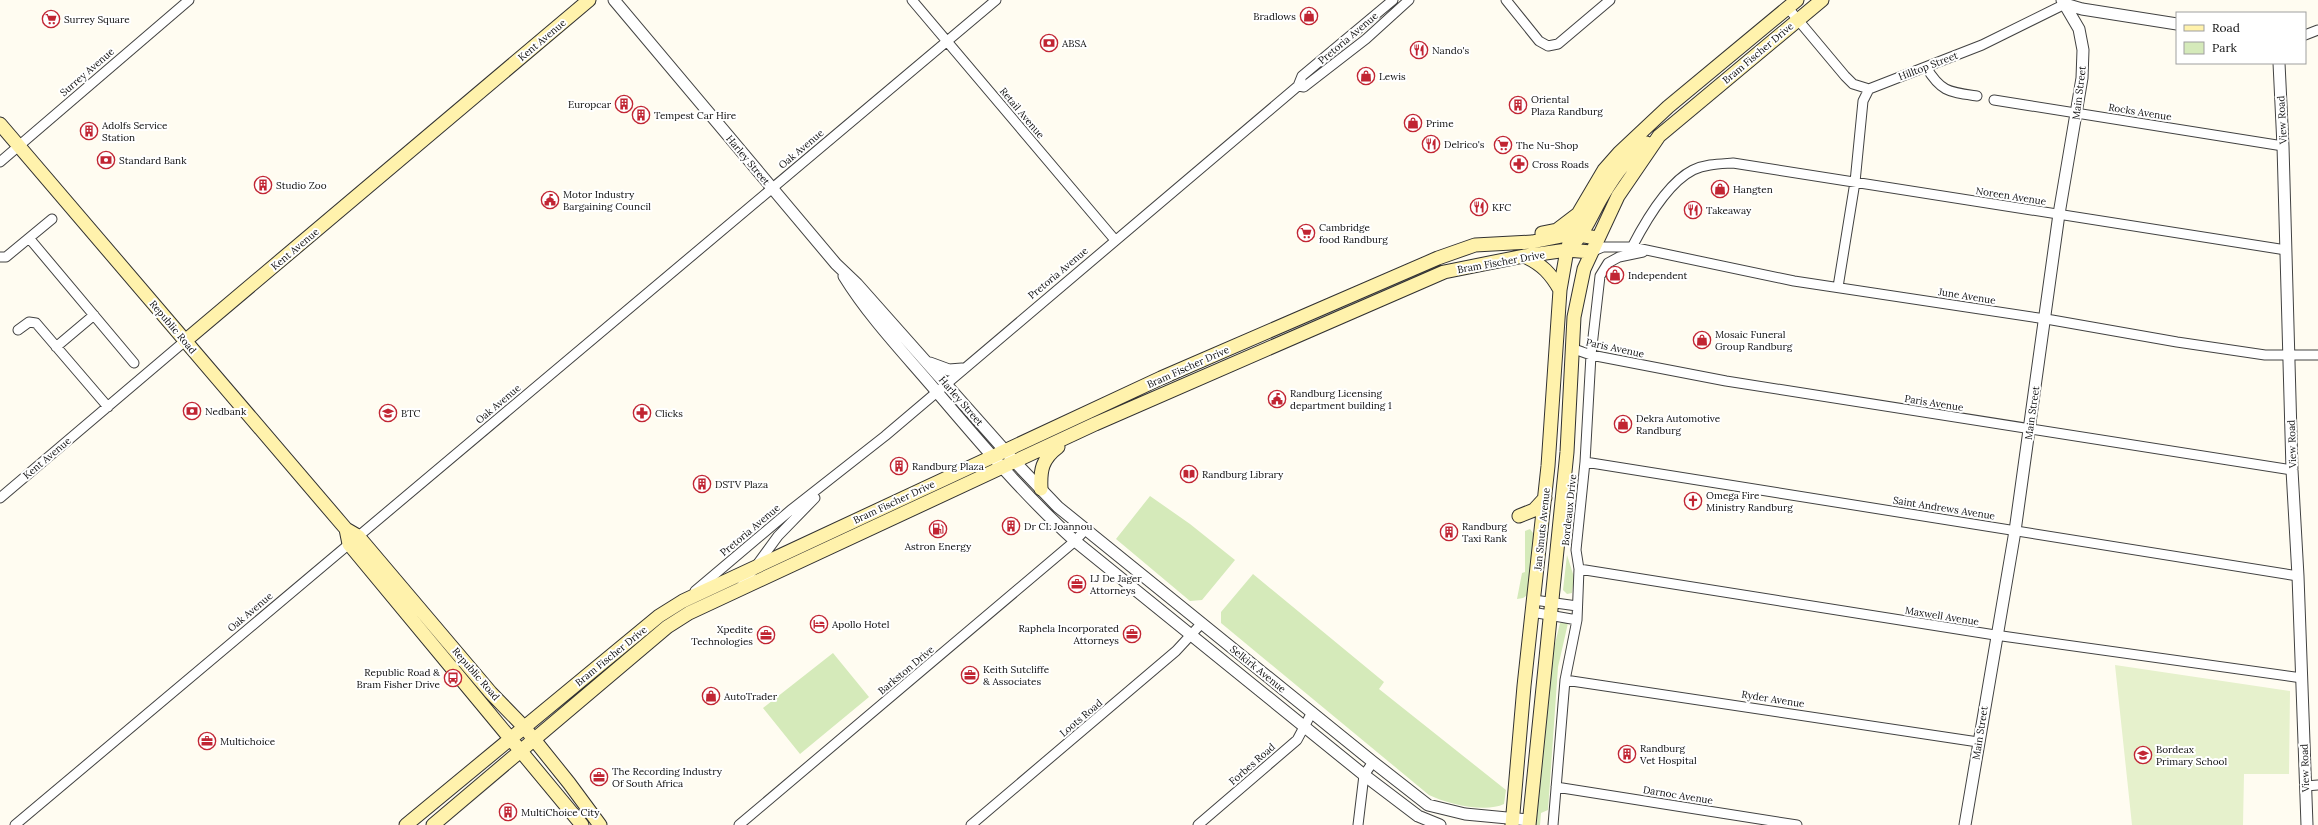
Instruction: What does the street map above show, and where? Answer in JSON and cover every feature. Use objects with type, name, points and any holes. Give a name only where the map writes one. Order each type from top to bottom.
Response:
[{"type":"main road","name":"Kent Avenue","points":[[185,341],[589,0]]},
{"type":"main road","name":"Bram Fischer Drive","points":[[406,825],[659,616],[683,601],[1161,378],[1438,258],[1476,245],[1532,242],[1577,234],[1598,238],[1618,196],[1659,136],[1822,0]]},
{"type":"main road","name":"Bram Fischer Drive","points":[[1577,234],[1578,214],[1604,170],[1619,153],[1668,107],[1792,4]]},
{"type":"main road","name":"Republic Road","points":[[0,124],[346,529],[521,752],[582,825]]},
{"type":"main road","points":[[1577,234],[1626,162],[1642,147],[1659,136]]},
{"type":"main road","points":[[1476,245],[1557,230],[1578,214]]},
{"type":"main road","name":"Jan Smuts Avenue","points":[[1513,822],[1533,606],[1545,498],[1560,290],[1567,250],[1577,234]]},
{"type":"main road","name":"Jan Smuts Avenue","points":[[1529,823],[1542,681],[1553,602],[1567,452],[1574,349],[1574,317],[1579,289],[1591,252],[1598,238]]},
{"type":"main road","name":"Bram Fischer Drive","points":[[433,825],[667,627],[689,613],[740,588],[1185,384],[1444,272],[1524,256],[1567,250],[1591,252]]},
{"type":"main road","points":[[1524,256],[1536,261],[1547,270],[1560,290]]},
{"type":"main road","points":[[1041,489],[1040,471],[1042,463],[1051,452],[1069,438]]},
{"type":"main road","points":[[1519,516],[1534,510],[1545,498]]},
{"type":"main road","name":"Republic Road","points":[[354,540],[491,693],[524,727],[600,825]]},
{"type":"street","name":"Surrey Avenue","points":[[0,162],[189,0]]},
{"type":"street","name":"Harley Street","points":[[614,0],[836,264],[857,284],[1015,462]]},
{"type":"street","name":"Retail Avenue","points":[[912,0],[1115,240]]},
{"type":"street","name":"Oak Avenue","points":[[15,825],[996,0]]},
{"type":"street","name":"Pretoria Avenue","points":[[683,601],[792,509],[834,478],[937,392],[962,369],[1298,86],[1302,76],[1393,0]]},
{"type":"street","name":"Pretoria Avenue","points":[[1298,86],[1304,87],[1329,69],[1409,0]]},
{"type":"street","points":[[1506,0],[1539,41],[1548,46],[1558,44],[1610,0]]},
{"type":"street","points":[[2064,2],[2082,9],[2176,24]]},
{"type":"street","name":"Hilltop Street","points":[[1869,89],[1982,45],[2064,2]]},
{"type":"street","name":"Main Street","points":[[1965,825],[1995,635],[2015,531],[2060,214],[2077,113],[2083,50],[2079,29],[2064,2]]},
{"type":"street","points":[[1792,4],[1798,20],[1849,80],[1860,87],[1869,89],[1863,101],[1855,182],[1838,287]]},
{"type":"street","points":[[2306,35],[2318,30]]},
{"type":"street","name":"View Road","points":[[2279,64],[2283,146],[2292,470],[2298,576],[2307,825]]},
{"type":"street","points":[[1926,67],[1941,88],[1952,93],[1977,96]]},
{"type":"street","name":"Rocks Avenue","points":[[1994,100],[2283,146]]},
{"type":"street","name":"Noreen Avenue","points":[[1632,247],[1651,214],[1678,180],[1692,171],[1710,164],[1733,163],[2286,250]]},
{"type":"street","points":[[0,257],[6,257],[52,219]]},
{"type":"street","points":[[29,238],[134,363]]},
{"type":"street","name":"June Avenue","points":[[1598,238],[1614,245]]},
{"type":"street","name":"June Avenue","points":[[1591,252],[1603,247],[1614,245],[1632,247],[1647,252],[1838,287],[2045,319],[2176,342],[2265,355],[2318,355]]},
{"type":"street","name":"Bordeaux Drive","points":[[1553,825],[1565,680],[1577,620],[1579,570],[1576,550],[1585,462],[1591,356],[1600,276],[1608,264],[1619,257],[1647,252]]},
{"type":"street","name":"Harley Street","points":[[836,264],[856,295],[1002,468]]},
{"type":"street","points":[[56,347],[94,315]]},
{"type":"street","points":[[18,330],[29,322],[36,323],[108,407]]},
{"type":"street","name":"Kent Avenue","points":[[0,498],[185,341]]},
{"type":"street","name":"Paris Avenue","points":[[1574,349],[1591,356],[1726,381],[2292,470]]},
{"type":"street","points":[[926,361],[938,367],[962,369]]},
{"type":"street","name":"Selkirk Avenue","points":[[1015,462],[1041,489],[1085,530],[1372,762],[1428,805],[1465,814],[1513,822],[1529,823]]},
{"type":"street","name":"Saint Andrews Avenue","points":[[1585,462],[2298,576]]},
{"type":"street","name":"Selkirk Avenue","points":[[1002,468],[1042,511],[1075,541],[1364,775],[1418,816],[1440,825]]},
{"type":"street","name":"Pretoria Avenue","points":[[740,588],[778,536],[834,478]]},
{"type":"street","name":"Barkston Drive","points":[[739,825],[1075,541],[1085,530]]},
{"type":"street","name":"Maxwell Avenue","points":[[1579,570],[1995,635],[2302,678]]},
{"type":"street","points":[[1533,606],[1553,602],[1577,606]]},
{"type":"street","points":[[1533,606],[1551,616],[1577,620]]},
{"type":"street","name":"Loots Road","points":[[971,825],[1176,651],[1201,624]]},
{"type":"street","name":"Ryder Avenue","points":[[1565,680],[1978,742]]},
{"type":"street","name":"Forbes Road","points":[[1198,825],[1296,740],[1312,712]]},
{"type":"street","points":[[1358,825],[1364,775],[1372,762]]},
{"type":"street","points":[[2306,786],[2318,785]]},
{"type":"street","name":"Darnoc Avenue","points":[[1556,787],[1797,825]]},
{"type":"green space","points":[[1150,496],[1190,524],[1235,560],[1202,600],[1190,601],[1116,539]]},
{"type":"green space","points":[[1530,529],[1536,537],[1529,594],[1523,598],[1517,599],[1522,573],[1525,572],[1525,531]]},
{"type":"green space","points":[[1567,555],[1574,577],[1572,593],[1567,594],[1563,590]]},
{"type":"green space","points":[[1253,574],[1384,682],[1379,689],[1506,790],[1504,804],[1487,808],[1466,806],[1429,795],[1221,623],[1221,612]]},
{"type":"green space","points":[[1560,623],[1568,623],[1558,667],[1548,810],[1541,813],[1540,825],[1535,825],[1549,669]]},
{"type":"green space","points":[[833,653],[869,697],[800,754],[763,708]]},
{"type":"green space","points":[[2115,665],[2290,691],[2289,774],[2244,774],[2243,825],[2132,825]]},
{"type":"place","name":"Bradlows","points":[[1309,16]]},
{"type":"place","name":"Surrey Square","points":[[51,19]]},
{"type":"place","name":"ABSA","points":[[1049,43]]},
{"type":"place","name":"Nando's","points":[[1419,50]]},
{"type":"place","name":"Lewis","points":[[1366,76]]},
{"type":"place","name":"Europcar","points":[[624,104]]},
{"type":"place","name":"Oriental Plaza Randburg","points":[[1518,105]]},
{"type":"place","name":"Tempest Car Hire","points":[[641,115]]},
{"type":"place","name":"Prime","points":[[1413,123]]},
{"type":"place","name":"Adolfs Service Station","points":[[89,131]]},
{"type":"place","name":"Delrico's","points":[[1431,144]]},
{"type":"place","name":"The Nu-Shop","points":[[1503,145]]},
{"type":"place","name":"Standard Bank","points":[[106,160]]},
{"type":"place","name":"Cross Roads","points":[[1519,164]]},
{"type":"place","name":"Studio Zoo","points":[[263,185]]},
{"type":"place","name":"Hangten","points":[[1720,189]]},
{"type":"place","name":"Motor Industry Bargaining Council","points":[[550,200]]},
{"type":"place","name":"KFC","points":[[1479,207]]},
{"type":"place","name":"Takeaway","points":[[1693,210]]},
{"type":"place","name":"Cambridge food Randburg","points":[[1306,233]]},
{"type":"place","name":"Independent","points":[[1615,275]]},
{"type":"place","name":"Mosaic Funeral Group Randburg","points":[[1702,340]]},
{"type":"place","name":"Randburg Licensing department building 1","points":[[1277,399]]},
{"type":"place","name":"Nedbank","points":[[192,411]]},
{"type":"place","name":"BTC","points":[[388,413]]},
{"type":"place","name":"Clicks","points":[[642,413]]},
{"type":"place","name":"Dekra Automotive Randburg","points":[[1623,424]]},
{"type":"place","name":"Randburg Plaza","points":[[899,466]]},
{"type":"place","name":"Randburg Library","points":[[1189,474]]},
{"type":"place","name":"DSTV Plaza","points":[[702,484]]},
{"type":"place","name":"Omega Fire Ministry Randburg","points":[[1693,501]]},
{"type":"place","name":"Dr CL Joannou","points":[[1011,526]]},
{"type":"place","name":"Astron Energy","points":[[938,529]]},
{"type":"place","name":"Randburg Taxi Rank","points":[[1449,532]]},
{"type":"place","name":"LJ De Jager Attorneys","points":[[1077,584]]},
{"type":"place","name":"Apollo Hotel","points":[[819,624]]},
{"type":"place","name":"Raphela Incorporated Attorneys","points":[[1132,634]]},
{"type":"place","name":"Xpedite Technologies","points":[[766,635]]},
{"type":"place","name":"Keith Sutcliffe & Associates","points":[[970,675]]},
{"type":"place","name":"Republic Road & Bram Fisher Drive","points":[[453,678]]},
{"type":"place","name":"AutoTrader","points":[[711,696]]},
{"type":"place","name":"Multichoice","points":[[207,741]]},
{"type":"place","name":"Randburg Vet Hospital","points":[[1627,754]]},
{"type":"place","name":"Bordeax Primary School","points":[[2143,755]]},
{"type":"place","name":"The Recording Industry Of South Africa","points":[[599,777]]},
{"type":"place","name":"MultiChoice City","points":[[508,812]]}]
